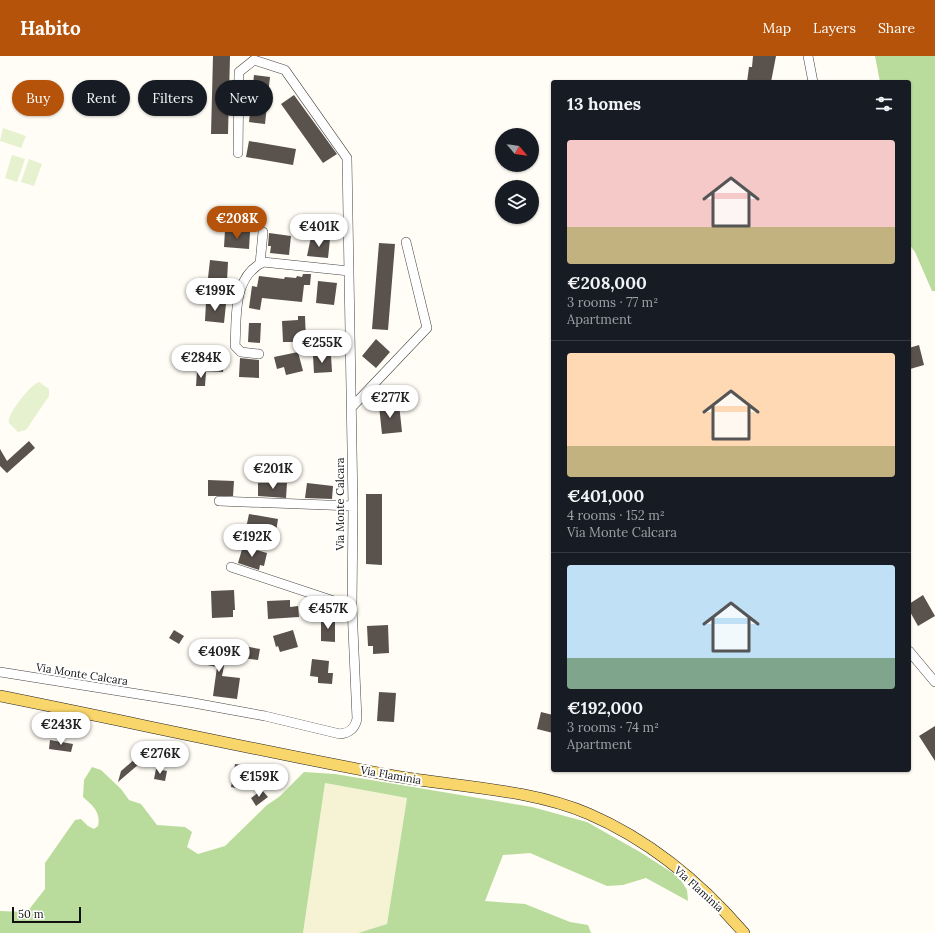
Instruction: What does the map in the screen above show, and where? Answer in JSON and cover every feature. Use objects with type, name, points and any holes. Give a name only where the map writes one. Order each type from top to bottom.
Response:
[{"type":"main road","name":"Via Flaminia","points":[[0,696],[361,770],[528,797],[572,807],[616,827],[666,859],[711,898],[744,933]]},
{"type":"street","points":[[808,56],[813,80]]},
{"type":"street","name":"Via Monte Calcara","points":[[0,672],[194,703],[344,733],[353,728],[357,719],[352,607],[353,506],[347,158],[285,70],[254,60],[239,72],[238,153]]},
{"type":"street","points":[[260,264],[263,232]]},
{"type":"street","points":[[351,408],[426,328],[406,242]]},
{"type":"street","points":[[259,354],[241,352],[235,346],[239,290],[247,274],[253,267],[263,262],[349,271]]},
{"type":"street","points":[[219,501],[353,506]]},
{"type":"street","points":[[231,567],[352,607]]},
{"type":"street","points":[[911,653],[935,682]]},
{"type":"shaded area","points":[[325,783],[407,798],[387,924],[358,933],[303,933]]},
{"type":"green space","points":[[875,56],[935,56],[935,291],[932,291],[915,252],[911,247],[911,80],[880,80]]},
{"type":"green space","points":[[3,128],[26,136],[21,148],[0,141]]},
{"type":"green space","points":[[12,155],[25,159],[17,182],[5,178]]},
{"type":"green space","points":[[29,159],[42,164],[34,186],[21,182]]},
{"type":"green space","points":[[39,382],[49,389],[49,396],[26,430],[18,432],[9,423],[11,414],[25,394]]},
{"type":"green space","points":[[92,767],[101,770],[121,789],[129,800],[141,804],[157,825],[185,827],[192,832],[187,847],[198,854],[225,846],[267,805],[279,797],[304,772],[335,774],[532,807],[587,822],[640,852],[679,877],[687,890],[688,901],[646,878],[623,885],[607,886],[530,853],[503,855],[485,901],[525,904],[570,922],[588,925],[591,933],[358,933],[387,924],[407,798],[325,783],[303,933],[0,933],[0,911],[27,912],[45,889],[45,863],[75,820],[81,819],[88,826],[94,829],[98,826],[99,821],[97,813],[93,806],[83,797],[84,780]]},
{"type":"building","points":[[213,56],[230,56],[229,80],[215,80],[215,116],[228,116],[228,134],[211,134]]},
{"type":"building","points":[[753,56],[776,56],[771,80],[747,80],[749,67],[752,67]]},
{"type":"building","points":[[254,75],[270,77],[270,80],[253,80]]},
{"type":"building","points":[[294,95],[337,154],[323,163],[281,104]]},
{"type":"building","points":[[250,116],[266,116],[265,124],[249,122]]},
{"type":"building","points":[[249,141],[296,149],[293,165],[246,157]]},
{"type":"building","points":[[225,230],[250,232],[249,249],[224,247]]},
{"type":"building","points":[[269,233],[291,236],[289,255],[270,253],[271,246],[268,246]]},
{"type":"building","points":[[311,237],[330,239],[328,258],[307,256]]},
{"type":"building","points":[[379,243],[395,244],[388,330],[372,329]]},
{"type":"building","points":[[210,260],[228,262],[227,281],[212,280],[213,279],[208,278]]},
{"type":"building","points":[[303,274],[311,274],[310,285],[304,285],[302,302],[262,298],[260,310],[249,308],[252,286],[257,287],[259,276],[284,279],[285,277],[302,277]]},
{"type":"building","points":[[318,281],[337,283],[334,305],[316,303]]},
{"type":"building","points":[[206,302],[226,304],[224,323],[205,321]]},
{"type":"building","points":[[298,316],[305,316],[306,342],[283,342],[282,321],[298,320]]},
{"type":"building","points":[[249,323],[261,323],[260,343],[248,342]]},
{"type":"building","points":[[376,339],[390,352],[376,368],[362,356]]},
{"type":"building","points":[[919,345],[924,365],[911,369],[911,347]]},
{"type":"building","points":[[205,352],[225,352],[223,372],[204,371]]},
{"type":"building","points":[[298,352],[303,371],[286,375],[284,367],[277,369],[274,357]]},
{"type":"building","points":[[331,355],[332,372],[314,373],[313,356]]},
{"type":"building","points":[[240,358],[259,360],[259,378],[239,377]]},
{"type":"building","points":[[197,371],[206,372],[205,386],[196,386]]},
{"type":"building","points":[[399,404],[402,432],[382,434],[379,406]]},
{"type":"building","points":[[29,441],[35,448],[7,473],[0,466],[0,449],[7,461]]},
{"type":"building","points":[[208,480],[234,481],[233,496],[208,496]]},
{"type":"building","points":[[258,483],[287,483],[286,498],[258,496]]},
{"type":"building","points":[[307,483],[333,486],[332,499],[305,498]]},
{"type":"building","points":[[366,494],[382,494],[382,565],[366,564]]},
{"type":"building","points":[[249,514],[278,519],[275,538],[245,533]]},
{"type":"building","points":[[243,546],[267,553],[264,566],[260,565],[259,570],[238,563]]},
{"type":"building","points":[[234,590],[235,610],[233,610],[233,617],[212,618],[211,591]]},
{"type":"building","points":[[923,595],[935,616],[918,626],[911,614],[911,603]]},
{"type":"building","points":[[290,600],[290,607],[298,606],[299,617],[268,619],[267,601]]},
{"type":"building","points":[[335,616],[335,642],[321,641],[321,621]]},
{"type":"building","points":[[388,625],[389,653],[373,654],[373,646],[368,646],[367,626]]},
{"type":"building","points":[[174,630],[184,636],[179,644],[169,638]]},
{"type":"building","points":[[293,630],[298,647],[280,652],[278,646],[276,647],[273,636]]},
{"type":"building","points":[[202,644],[222,648],[220,660],[225,661],[222,676],[240,678],[237,699],[213,696],[217,667],[198,663]]},
{"type":"building","points":[[244,646],[260,649],[258,660],[242,658]]},
{"type":"building","points":[[312,659],[329,661],[328,673],[333,673],[332,684],[318,683],[318,677],[310,676]]},
{"type":"building","points":[[379,692],[396,693],[394,722],[377,721]]},
{"type":"building","points":[[541,712],[551,714],[551,732],[537,729]]},
{"type":"building","points":[[935,726],[935,761],[919,736]]},
{"type":"building","points":[[50,740],[73,744],[71,752],[49,749]]},
{"type":"building","points":[[135,759],[139,764],[118,782],[121,771]]},
{"type":"building","points":[[235,764],[250,766],[246,790],[231,787]]},
{"type":"building","points":[[156,769],[167,771],[165,781],[154,779]]},
{"type":"building","points":[[262,790],[268,797],[256,806],[251,798]]}]
